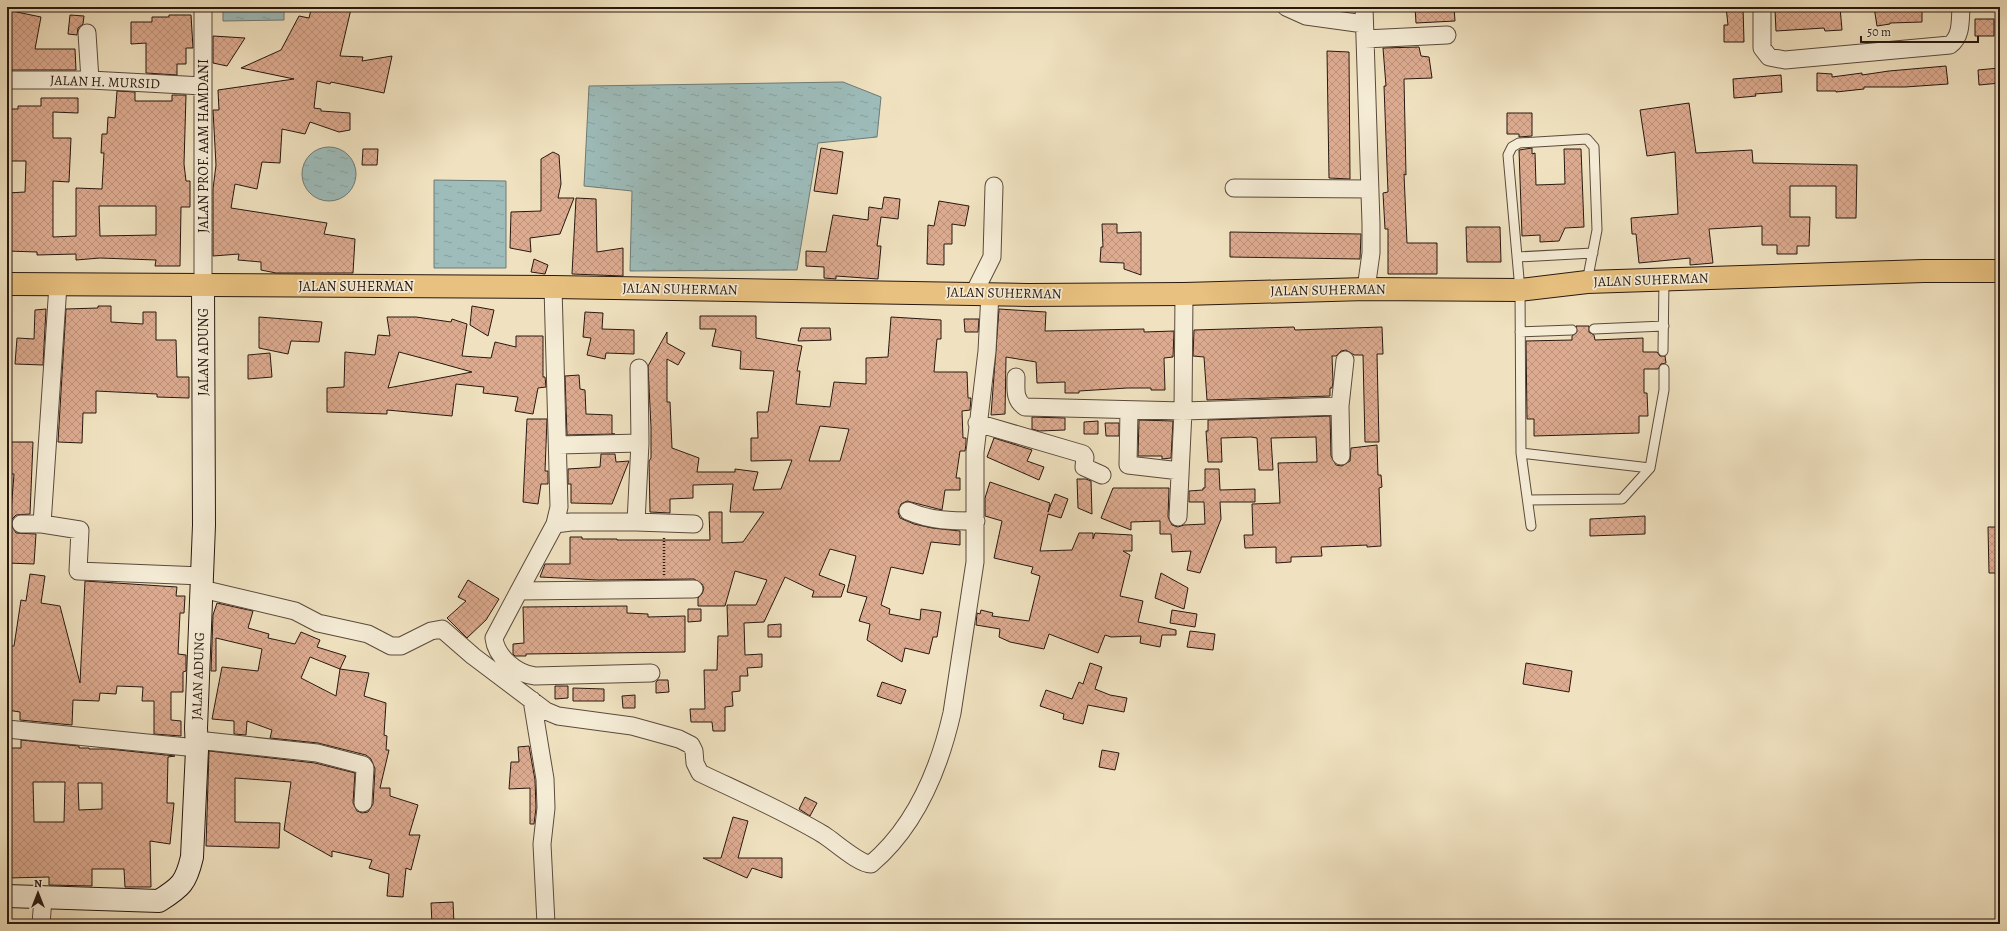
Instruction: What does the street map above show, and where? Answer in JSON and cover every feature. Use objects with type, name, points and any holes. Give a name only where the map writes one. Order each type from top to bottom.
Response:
[{"type":"main road","name":"JALAN SUHERMAN","points":[[7,284],[553,287],[982,293],[1028,295],[1184,294],[1366,288],[1520,290],[1587,282],[1924,271],[2000,271]]},
{"type":"main road","name":"JALAN ADUNG","points":[[7,896],[159,901],[178,889],[188,872],[192,857],[204,525],[203,285]]},
{"type":"street","name":"JALAN PROF. AAM HAMDANI","points":[[203,7],[203,285]]},
{"type":"street","points":[[1286,7],[1306,16],[1365,32],[1447,35]]},
{"type":"street","points":[[1364,7],[1371,253],[1366,288]]},
{"type":"street","points":[[1762,7],[1762,48],[1769,57],[1785,60],[1950,45],[1956,40],[1959,31],[1961,7]]},
{"type":"street","points":[[88,33],[90,80]]},
{"type":"street","name":"JALAN H. MURSID","points":[[7,80],[90,80],[203,86]]},
{"type":"street","points":[[20,524],[42,524],[80,530],[78,571],[202,582],[295,611],[318,623],[368,634],[396,647],[417,640],[436,629],[442,629],[473,656],[546,711],[558,716],[632,726],[679,739],[691,745],[694,751],[695,763],[700,773],[783,811],[824,835],[859,859],[871,864],[888,849],[908,823],[925,796],[947,737],[952,714],[975,562],[975,452],[977,423],[987,351],[982,293],[992,257],[994,186]]},
{"type":"street","points":[[1234,188],[1370,189]]},
{"type":"street","points":[[42,524],[58,285]]},
{"type":"street","points":[[553,287],[559,508],[555,524],[494,638],[498,652],[519,671],[526,675],[651,673]]},
{"type":"street","points":[[1178,517],[1183,411],[1184,294]]},
{"type":"street","points":[[1341,456],[1340,406],[1345,360]]},
{"type":"street","points":[[636,522],[640,443],[639,368]]},
{"type":"street","points":[[1016,377],[1016,397],[1019,403],[1025,407],[1183,411],[1340,406]]},
{"type":"street","points":[[1129,410],[1128,465],[1180,471]]},
{"type":"street","points":[[977,423],[1083,454],[1085,457],[1084,467],[1102,475]]},
{"type":"street","points":[[558,445],[640,443]]},
{"type":"street","points":[[908,511],[924,518],[948,521],[976,521]]},
{"type":"street","points":[[555,524],[571,522],[664,522],[694,524]]},
{"type":"street","points":[[519,591],[694,589]]},
{"type":"street","points":[[532,700],[545,779],[546,808],[542,844],[546,924]]},
{"type":"street","points":[[7,729],[110,740],[197,744],[317,753],[363,765],[365,768],[363,802]]},
{"type":"street","points":[[41,924],[43,898]]},
{"type":"lane","points":[[1531,526],[1521,453],[1520,290],[1508,154],[1512,147],[1518,143],[1587,139],[1594,147],[1597,230],[1587,282]]},
{"type":"lane","points":[[1517,257],[1593,253]]},
{"type":"lane","points":[[1663,351],[1664,280]]},
{"type":"lane","points":[[1594,329],[1664,326]]},
{"type":"lane","points":[[1520,332],[1572,330]]},
{"type":"lane","points":[[1528,500],[1620,500],[1650,468],[1664,390],[1664,369]]},
{"type":"lane","points":[[1521,453],[1650,468]]},
{"type":"path","points":[[664,522],[664,589]]},
{"type":"water","points":[[223,7],[284,7],[284,20],[223,21]]},
{"type":"water","points":[[843,82],[881,97],[877,137],[818,143],[797,270],[630,271],[632,191],[584,186],[589,86]]},
{"type":"water","points":[[329,147],[339,149],[348,155],[354,164],[356,174],[354,184],[348,193],[339,199],[329,201],[319,199],[310,193],[304,184],[302,174],[304,164],[310,155],[319,149]]},
{"type":"water","points":[[434,180],[506,181],[506,268],[434,268]]},
{"type":"building","points":[[1415,7],[1454,7],[1455,21],[1416,23]]},
{"type":"building","points":[[1726,7],[1743,7],[1744,42],[1724,42],[1724,25],[1728,25]]},
{"type":"building","points":[[1840,7],[1842,30],[1825,31],[1824,28],[1776,31],[1775,10]]},
{"type":"building","points":[[1874,7],[1922,7],[1922,22],[1890,23],[1877,26]]},
{"type":"building","points":[[319,8],[351,9],[340,56],[363,57],[362,61],[392,56],[384,93],[331,82],[330,84],[317,81],[314,108],[321,109],[321,111],[350,113],[350,130],[339,132],[310,122],[305,134],[282,129],[280,163],[262,162],[257,189],[235,184],[231,208],[327,223],[324,234],[355,239],[353,273],[276,273],[261,270],[261,262],[238,260],[239,254],[213,256],[213,189],[216,165],[213,110],[219,110],[218,90],[294,79],[241,68],[281,50],[299,16],[309,18],[311,10]]},
{"type":"building","points":[[7,10],[41,17],[35,49],[75,49],[76,70],[7,70]]},
{"type":"building","points":[[70,15],[84,16],[83,24],[78,28],[77,35],[68,34]]},
{"type":"building","points":[[169,15],[191,15],[193,48],[186,48],[186,64],[177,64],[177,75],[146,73],[146,43],[131,44],[131,22],[152,22],[152,17],[169,17]]},
{"type":"building","points":[[1975,19],[1994,19],[1994,36],[1975,36]]},
{"type":"building","points":[[213,36],[245,38],[227,66],[213,63]]},
{"type":"building","points":[[1419,47],[1421,56],[1429,57],[1432,78],[1404,79],[1406,175],[1404,174],[1407,243],[1437,243],[1437,274],[1388,274],[1388,229],[1385,229],[1383,193],[1388,192],[1384,86],[1386,86],[1383,48]]},
{"type":"building","points":[[1327,51],[1349,52],[1350,179],[1329,178]]},
{"type":"building","points":[[1946,66],[1948,84],[1905,87],[1864,87],[1864,89],[1836,92],[1817,91],[1817,73],[1832,74],[1832,77]]},
{"type":"building","points":[[1999,68],[2000,83],[1979,85],[1978,70]]},
{"type":"building","points":[[1781,75],[1782,92],[1755,94],[1756,96],[1734,98],[1733,79]]},
{"type":"building","points":[[117,91],[135,92],[135,101],[172,101],[172,95],[186,95],[184,164],[186,181],[190,181],[190,207],[181,207],[180,266],[155,266],[156,260],[100,258],[76,260],[76,254],[37,255],[37,252],[7,251],[7,193],[25,192],[26,161],[7,161],[7,109],[18,109],[18,106],[41,106],[41,98],[78,98],[78,113],[53,112],[53,138],[71,138],[69,182],[53,181],[53,237],[76,236],[76,188],[102,189],[104,153],[101,153],[102,134],[107,134],[108,117],[115,118]],"holes":[[[99,206],[156,206],[156,235],[100,236]]]},
{"type":"building","points":[[1689,103],[1696,153],[1752,150],[1753,163],[1857,165],[1856,218],[1836,218],[1836,186],[1790,186],[1790,217],[1810,217],[1809,246],[1797,246],[1797,254],[1777,254],[1777,245],[1762,245],[1762,226],[1709,229],[1713,263],[1690,265],[1690,258],[1639,263],[1636,234],[1632,234],[1631,218],[1678,214],[1675,152],[1647,156],[1640,110]]},
{"type":"building","points":[[1507,113],[1532,113],[1532,136],[1519,137],[1519,134],[1507,134]]},
{"type":"building","points":[[821,148],[843,152],[837,194],[814,191]]},
{"type":"building","points":[[1532,148],[1532,154],[1535,153],[1536,185],[1565,184],[1564,149],[1581,149],[1584,227],[1565,228],[1559,241],[1540,242],[1540,235],[1522,236],[1519,150]]},
{"type":"building","points":[[363,149],[378,149],[377,165],[362,165]]},
{"type":"building","points":[[553,152],[559,155],[561,184],[558,198],[574,198],[560,234],[530,238],[531,252],[510,248],[511,212],[541,211],[541,159]]},
{"type":"building","points":[[884,197],[900,199],[898,219],[881,217],[877,246],[881,246],[878,279],[836,276],[836,279],[824,278],[824,267],[806,266],[806,251],[826,252],[833,215],[868,220],[869,207],[882,209]]},
{"type":"building","points":[[576,198],[596,199],[597,252],[623,248],[623,276],[572,274]]},
{"type":"building","points":[[939,201],[969,206],[965,226],[952,224],[952,244],[944,244],[944,265],[927,264],[928,225],[934,226]]},
{"type":"building","points":[[1102,224],[1117,224],[1117,233],[1141,232],[1141,275],[1124,269],[1124,263],[1100,262],[1101,247],[1103,247]]},
{"type":"building","points":[[1466,227],[1500,227],[1501,262],[1467,262]]},
{"type":"building","points":[[1230,232],[1361,234],[1360,259],[1230,257]]},
{"type":"building","points":[[534,259],[548,265],[545,274],[531,272]]},
{"type":"building","points":[[98,306],[111,306],[111,322],[143,324],[143,312],[156,312],[156,340],[176,340],[177,377],[189,377],[189,398],[157,397],[157,394],[96,391],[96,413],[83,413],[82,443],[58,442],[66,309],[98,308]]},
{"type":"building","points":[[472,306],[494,310],[488,336],[470,325]]},
{"type":"building","points":[[46,309],[43,365],[15,364],[17,338],[34,339],[35,310]]},
{"type":"building","points":[[999,309],[1046,312],[1045,331],[1144,329],[1144,332],[1174,331],[1173,357],[1164,358],[1165,390],[1151,390],[1151,388],[1127,388],[1065,393],[1065,382],[1037,383],[1036,362],[1006,357],[1005,414],[991,415]]},
{"type":"building","points":[[585,312],[603,313],[602,329],[634,330],[634,354],[606,353],[605,359],[587,355],[591,338],[583,337]]},
{"type":"building","points":[[700,316],[756,316],[756,338],[802,346],[797,371],[800,371],[796,404],[830,407],[834,382],[866,384],[866,358],[888,357],[891,317],[941,320],[941,339],[937,339],[934,372],[967,372],[968,398],[971,398],[970,410],[962,411],[963,438],[966,438],[966,444],[965,451],[960,451],[956,478],[960,478],[960,490],[945,490],[942,510],[907,501],[901,504],[898,512],[900,518],[914,524],[932,528],[960,531],[960,545],[931,542],[923,574],[891,567],[881,605],[890,609],[889,614],[920,620],[921,609],[941,612],[937,637],[933,637],[929,654],[905,648],[902,662],[867,640],[870,624],[859,621],[867,597],[847,592],[856,556],[830,549],[819,575],[845,585],[841,597],[812,597],[814,591],[785,577],[764,622],[744,623],[745,655],[762,654],[762,667],[747,668],[748,676],[740,676],[740,691],[732,692],[733,706],[725,707],[725,731],[713,731],[712,722],[691,722],[690,709],[705,709],[704,670],[717,670],[718,636],[728,636],[727,605],[756,605],[767,580],[735,571],[725,606],[698,606],[698,598],[702,594],[704,588],[702,584],[694,579],[598,580],[540,577],[545,564],[570,564],[570,537],[582,537],[582,539],[617,540],[710,540],[709,512],[722,512],[722,543],[743,542],[764,512],[730,512],[733,484],[693,485],[693,498],[670,499],[670,513],[650,512],[649,461],[651,458],[651,427],[648,366],[667,332],[667,343],[685,353],[678,365],[667,359],[667,402],[670,402],[672,448],[699,458],[697,472],[735,472],[735,469],[758,472],[753,490],[781,489],[792,460],[751,461],[751,438],[758,438],[757,412],[768,412],[774,371],[740,369],[741,351],[712,346],[716,329],[700,329]],"holes":[[[820,426],[849,429],[840,461],[809,461]]]},
{"type":"building","points":[[259,317],[322,322],[319,342],[291,341],[288,354],[259,348]]},
{"type":"building","points":[[387,317],[416,317],[451,322],[452,319],[467,324],[462,356],[491,358],[495,342],[516,347],[516,336],[543,336],[543,377],[545,377],[546,387],[538,388],[533,414],[515,411],[518,397],[483,393],[484,387],[456,384],[452,416],[387,410],[387,414],[327,412],[327,388],[344,387],[345,352],[375,355],[378,335],[390,336]],"holes":[[[399,352],[472,372],[388,388]]]},
{"type":"building","points":[[964,319],[979,319],[978,332],[965,332]]},
{"type":"building","points":[[1576,326],[1589,326],[1589,332],[1594,335],[1595,340],[1643,338],[1643,352],[1657,352],[1660,356],[1665,356],[1666,363],[1661,364],[1658,369],[1644,369],[1644,393],[1647,393],[1648,416],[1639,416],[1639,433],[1534,436],[1534,419],[1527,419],[1526,341],[1572,340],[1572,336],[1577,332]]},
{"type":"building","points":[[1294,327],[1295,330],[1382,327],[1383,354],[1377,354],[1379,442],[1365,442],[1363,355],[1354,355],[1346,350],[1341,351],[1336,356],[1332,356],[1333,382],[1332,388],[1330,388],[1330,396],[1207,400],[1204,357],[1193,356],[1194,330]]},
{"type":"building","points":[[801,328],[830,328],[831,340],[798,341]]},
{"type":"building","points":[[270,353],[272,377],[248,379],[248,355]]},
{"type":"building","points":[[579,375],[580,389],[585,390],[586,414],[612,415],[612,434],[615,434],[567,435],[565,376]]},
{"type":"building","points":[[1330,416],[1331,456],[1336,465],[1342,466],[1350,461],[1351,448],[1377,445],[1378,475],[1381,475],[1382,487],[1379,488],[1381,546],[1367,547],[1367,545],[1321,547],[1322,556],[1291,557],[1291,562],[1276,563],[1276,547],[1245,548],[1244,535],[1253,535],[1252,504],[1280,503],[1278,463],[1317,462],[1316,437],[1271,438],[1273,470],[1259,470],[1257,438],[1251,437],[1221,438],[1222,462],[1208,462],[1206,431],[1208,431],[1208,420]]},
{"type":"building","points":[[1032,417],[1065,418],[1065,430],[1039,431],[1032,429]]},
{"type":"building","points":[[527,419],[547,419],[545,471],[548,471],[548,484],[541,484],[538,504],[523,502]]},
{"type":"building","points":[[1139,420],[1173,421],[1171,458],[1162,459],[1162,456],[1138,456]]},
{"type":"building","points":[[1098,421],[1098,434],[1084,434],[1084,422]]},
{"type":"building","points":[[1105,423],[1119,423],[1119,436],[1106,436]]},
{"type":"building","points":[[994,438],[1032,450],[1027,461],[1044,467],[1039,480],[987,457]]},
{"type":"building","points":[[7,442],[33,442],[30,514],[16,515],[12,519],[11,524],[16,533],[36,534],[34,564],[7,563],[14,474],[7,474]]},
{"type":"building","points":[[601,454],[615,454],[616,462],[629,461],[612,504],[571,503],[571,484],[568,484],[568,469],[600,467]]},
{"type":"building","points":[[1205,469],[1219,469],[1220,490],[1255,489],[1255,502],[1220,502],[1221,519],[1200,573],[1187,570],[1191,551],[1172,552],[1171,534],[1160,534],[1160,521],[1131,522],[1131,530],[1101,518],[1113,488],[1169,488],[1168,517],[1172,525],[1178,527],[1184,525],[1205,524],[1204,502],[1189,502],[1189,491],[1203,490],[1203,488],[1205,488]]},
{"type":"building","points":[[1077,479],[1086,479],[1091,481],[1092,514],[1078,508]]},
{"type":"building","points":[[990,482],[1050,503],[1048,512],[1055,494],[1068,499],[1061,518],[1048,514],[1040,551],[1072,550],[1079,533],[1093,533],[1093,539],[1095,533],[1132,535],[1132,551],[1123,551],[1130,555],[1120,596],[1143,601],[1138,622],[1176,630],[1176,635],[1162,635],[1160,647],[1140,643],[1141,636],[1111,637],[1105,635],[1098,653],[1049,634],[1044,649],[1010,642],[999,637],[1000,629],[976,625],[977,613],[980,614],[981,610],[993,613],[992,616],[1029,621],[1040,576],[1031,573],[1033,567],[994,558],[1002,521],[985,516],[985,498]]},
{"type":"building","points":[[1645,516],[1645,534],[1590,536],[1590,519]]},
{"type":"building","points":[[1988,527],[2000,527],[2000,573],[1989,573]]},
{"type":"building","points":[[1161,573],[1188,588],[1184,609],[1155,598]]},
{"type":"building","points":[[30,574],[45,576],[41,603],[60,606],[80,683],[85,581],[177,587],[176,596],[185,596],[184,613],[180,613],[178,654],[186,655],[186,671],[183,672],[183,692],[171,692],[171,720],[181,721],[181,736],[154,734],[154,701],[142,701],[143,687],[117,686],[116,694],[100,693],[99,701],[73,700],[72,725],[20,720],[20,712],[7,710],[8,646],[14,646],[21,600],[26,601]]},
{"type":"building","points":[[468,580],[499,599],[486,620],[467,638],[447,618],[466,601],[458,597]]},
{"type":"building","points":[[217,603],[253,611],[248,628],[269,634],[268,638],[295,644],[301,632],[320,640],[317,647],[346,656],[340,669],[369,673],[364,696],[386,703],[384,735],[387,736],[386,750],[389,750],[380,788],[390,788],[390,796],[418,805],[409,835],[420,835],[411,870],[406,868],[403,897],[387,896],[389,874],[369,868],[372,860],[332,851],[332,857],[284,830],[291,782],[235,778],[235,822],[280,823],[279,848],[206,846],[209,751],[315,763],[355,773],[353,803],[357,811],[362,813],[368,812],[373,804],[375,769],[371,759],[366,755],[318,743],[270,738],[272,730],[247,721],[246,735],[234,734],[234,721],[212,719],[222,667],[258,671],[262,649],[216,638],[216,671],[211,671],[213,615]],"holes":[[[310,657],[340,669],[336,696],[301,678]]]},
{"type":"building","points":[[627,606],[627,613],[648,614],[648,617],[685,616],[685,652],[526,654],[526,656],[515,656],[513,654],[513,644],[524,643],[523,607]]},
{"type":"building","points":[[688,609],[701,609],[701,621],[688,622]]},
{"type":"building","points":[[1172,610],[1197,614],[1195,627],[1170,623]]},
{"type":"building","points":[[781,624],[781,637],[768,637],[768,625]]},
{"type":"building","points":[[1190,631],[1215,634],[1213,650],[1187,647]]},
{"type":"building","points":[[1090,663],[1102,667],[1095,689],[1110,695],[1127,698],[1124,712],[1088,705],[1083,724],[1063,719],[1064,714],[1040,706],[1046,690],[1072,699],[1079,682],[1083,684]]},
{"type":"building","points":[[1526,663],[1572,671],[1569,692],[1523,684]]},
{"type":"building","points":[[658,680],[668,680],[669,692],[656,693],[656,682]]},
{"type":"building","points":[[882,682],[906,690],[901,704],[877,696]]},
{"type":"building","points":[[555,686],[568,686],[568,698],[555,699]]},
{"type":"building","points":[[573,688],[604,689],[604,701],[573,701]]},
{"type":"building","points":[[635,695],[635,708],[623,708],[622,696]]},
{"type":"building","points":[[21,740],[79,746],[79,748],[109,749],[175,756],[168,757],[167,803],[174,803],[170,844],[150,841],[151,887],[125,887],[124,869],[92,869],[92,886],[49,885],[49,877],[7,878],[7,748],[21,748]],"holes":[[[33,782],[65,782],[64,822],[34,822]],[[78,783],[102,783],[102,809],[79,810]]]},
{"type":"building","points":[[529,746],[535,780],[536,808],[534,824],[530,824],[530,788],[509,789],[511,762],[519,762],[518,747]]},
{"type":"building","points":[[1102,750],[1119,753],[1115,770],[1099,767]]},
{"type":"building","points":[[805,797],[817,803],[810,816],[799,809]]},
{"type":"building","points":[[733,817],[748,821],[738,858],[782,858],[782,878],[752,868],[747,878],[703,858],[721,858]]},
{"type":"building","points":[[453,902],[454,924],[432,924],[431,903]]}]
